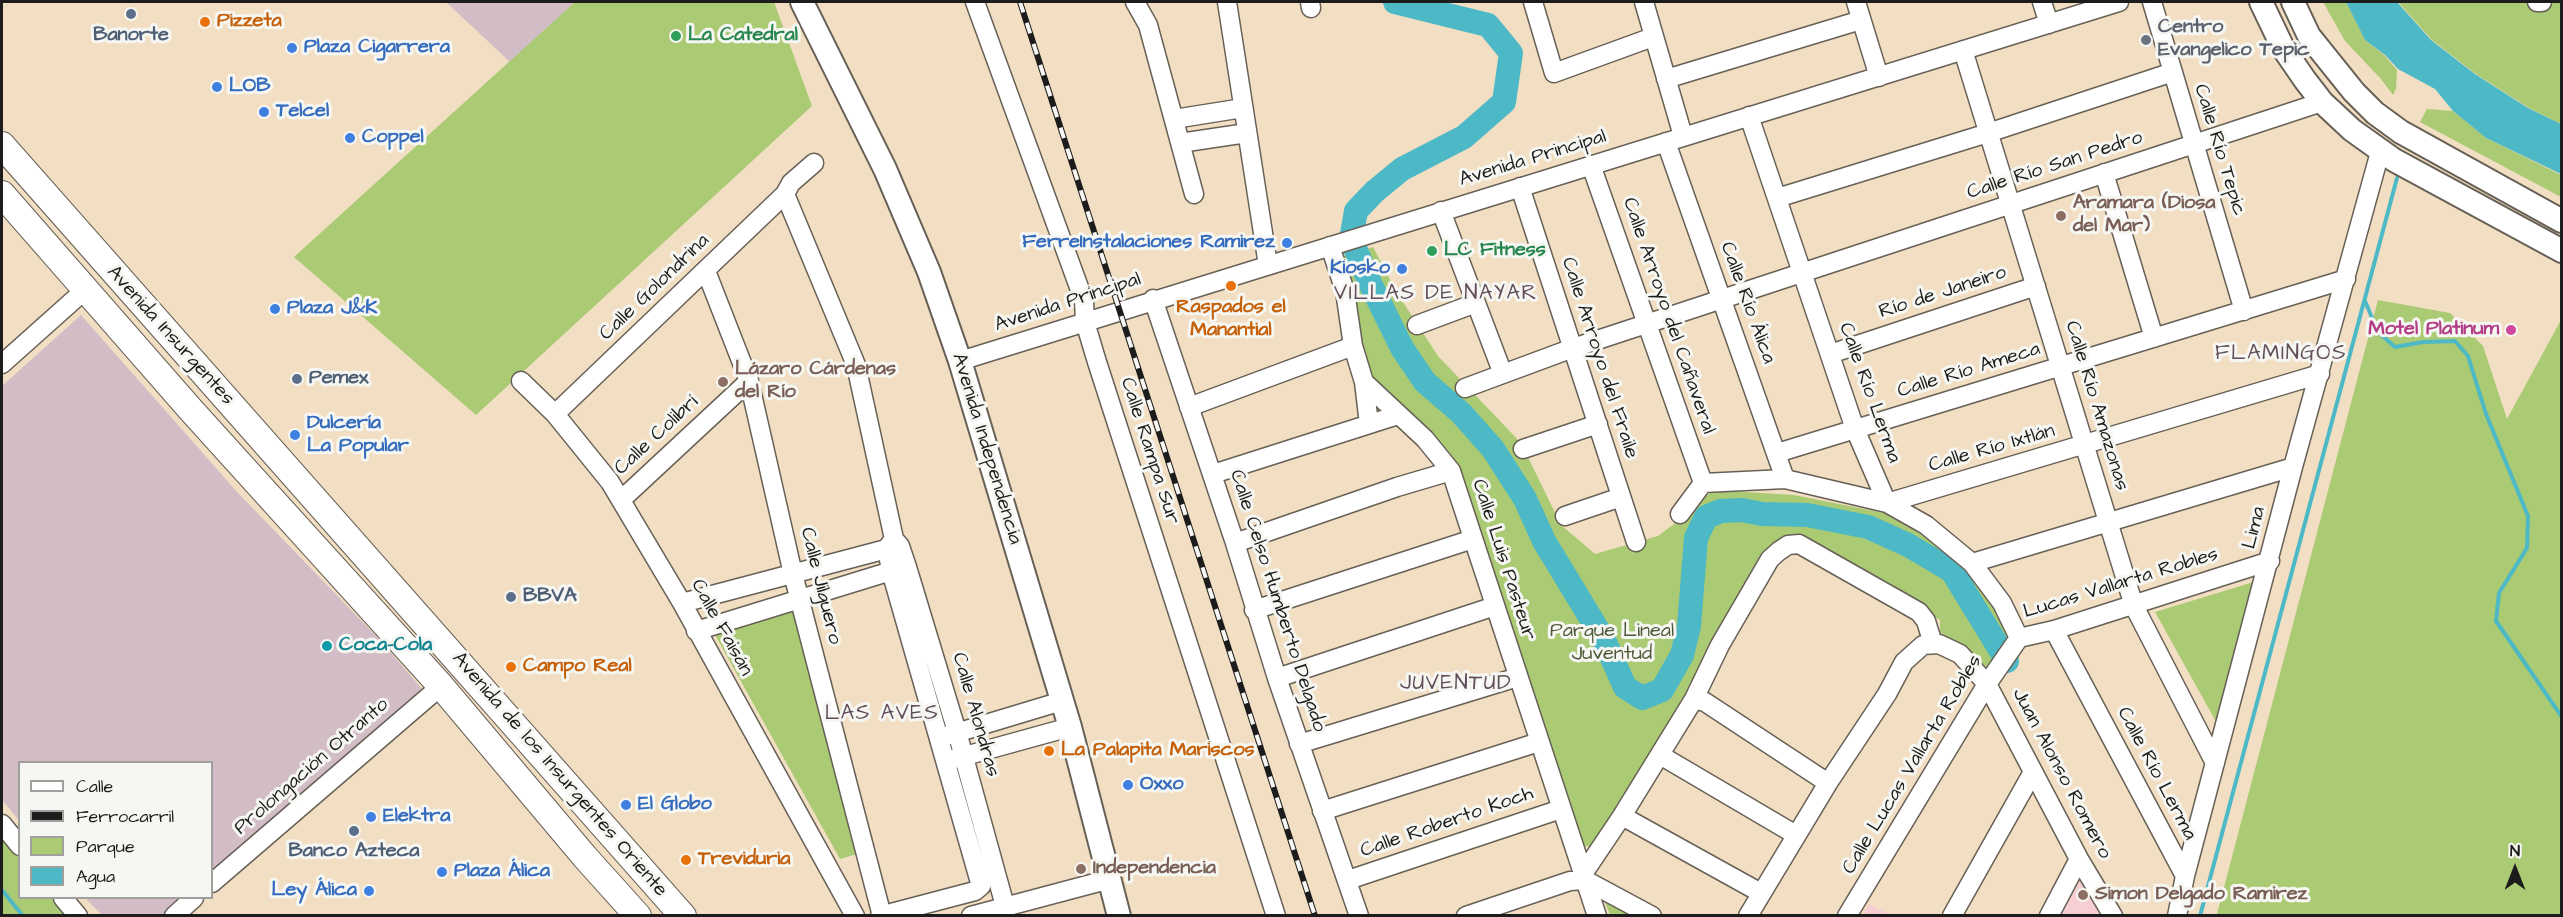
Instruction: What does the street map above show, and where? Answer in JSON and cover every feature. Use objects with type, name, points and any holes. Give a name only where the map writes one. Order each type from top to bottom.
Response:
[{"type":"highway","name":"Avenida Insurgentes","points":[[2,145],[339,527]]},
{"type":"highway","name":"Avenida Insurgentes","points":[[2,194],[191,410],[317,547]]},
{"type":"highway","points":[[86,289],[100,292],[158,346],[165,350],[179,347]]},
{"type":"highway","points":[[191,410],[216,388]]},
{"type":"highway","points":[[317,547],[339,527]]},
{"type":"highway","name":"Avenida de los Insurgentes Oriente","points":[[339,527],[683,915]]},
{"type":"highway","name":"Avenida de los Insurgentes Oriente","points":[[317,547],[441,686],[585,857],[638,915]]},
{"type":"main road","name":"Avenida Independencia","points":[[802,2],[885,169],[928,272],[960,361],[1070,727],[1119,915]]},
{"type":"main road","points":[[2261,2],[2283,48],[2322,102],[2395,160],[2562,251]]},
{"type":"main road","points":[[2293,2],[2309,36],[2330,64],[2375,113],[2408,135],[2562,221]]},
{"type":"street","name":"Calle Rampa Sur","points":[[975,2],[1084,301],[1085,322],[1276,915]]},
{"type":"street","points":[[1135,2],[1148,25]]},
{"type":"street","points":[[1147,2],[1148,25],[1194,194]]},
{"type":"street","points":[[1227,2],[1268,265]]},
{"type":"street","points":[[1533,2],[1554,73],[1653,37]]},
{"type":"street","name":"Calle Río Álica","points":[[1644,2],[1666,79],[1675,139],[1722,299],[1785,479]]},
{"type":"street","points":[[1856,2],[1879,77]]},
{"type":"street","points":[[2042,2],[2049,24]]},
{"type":"street","name":"Avenida Principal","points":[[960,361],[1153,299],[2119,2]]},
{"type":"street","name":"Calle Río Tepic","points":[[2152,2],[2244,311]]},
{"type":"street","points":[[2537,2],[2542,2]]},
{"type":"street","points":[[1666,79],[1861,20]]},
{"type":"street","name":"Calle Río Amazonas","points":[[1963,50],[2134,606],[2215,763]]},
{"type":"street","points":[[1777,198],[1988,133],[2173,72]]},
{"type":"street","name":"Calle Río San Pedro","points":[[1465,388],[1573,348],[2322,102]]},
{"type":"street","points":[[1174,119],[1243,108]]},
{"type":"street","name":"Calle Río Lerma","points":[[1749,116],[1856,429],[1887,503]]},
{"type":"street","points":[[1180,143],[1247,133]]},
{"type":"street","name":"Lima","points":[[2177,915],[2185,876],[2293,467],[2346,279],[2395,160]]},
{"type":"street","name":"Calle Golondrina","points":[[555,414],[706,271],[814,163]]},
{"type":"street","name":"Calle Arroyo del Cañaveral","points":[[1591,165],[1703,483]]},
{"type":"street","points":[[2104,173],[2154,338]]},
{"type":"street","name":"Calle Arroyo del Fraile","points":[[1520,187],[1636,542]]},
{"type":"street","name":"Calle Alondras","points":[[785,194],[856,365],[893,544],[938,739],[981,886],[975,891],[882,915]]},
{"type":"street","points":[[1441,211],[1503,374]]},
{"type":"street","name":"Calle Luis Pasteur","points":[[1333,245],[1346,291],[1353,346],[1364,382],[1425,439],[1451,471],[1597,915]]},
{"type":"street","name":"Calle Jilguero","points":[[706,271],[749,381],[793,574],[882,915]]},
{"type":"street","name":"Calle Río Ameca","points":[[1777,453],[2346,279]]},
{"type":"street","name":"Río de Janeiro","points":[[1830,354],[2036,286]]},
{"type":"street","points":[[2,364],[86,289]]},
{"type":"street","name":"Calle Celso Humberto Delgado","points":[[1153,299],[1235,543],[1276,678],[1359,915]]},
{"type":"street","points":[[1417,325],[1476,303]]},
{"type":"street","points":[[1189,407],[1353,346]]},
{"type":"street","name":"Calle Río Ixtlán","points":[[1703,483],[1785,479],[1887,503],[2320,374]]},
{"type":"street","name":"Calle Faisán","points":[[521,381],[555,414],[610,482],[682,603],[696,632],[855,915]]},
{"type":"street","name":"Calle Colibrí","points":[[621,500],[749,381]]},
{"type":"street","points":[[1364,382],[1369,424]]},
{"type":"street","points":[[1212,474],[1398,415]]},
{"type":"street","points":[[1523,449],[1598,424]]},
{"type":"street","points":[[1972,563],[2293,467]]},
{"type":"street","points":[[1235,543],[1397,487],[1451,471]]},
{"type":"street","points":[[1680,514],[1703,483]]},
{"type":"street","points":[[1565,516],[1621,498]]},
{"type":"street","points":[[1887,503],[1926,525],[1972,563],[2002,603],[2019,638]]},
{"type":"street","points":[[1254,610],[1473,539]]},
{"type":"street","points":[[682,603],[793,574],[893,544]]},
{"type":"street","points":[[1466,915],[1584,877],[1694,699],[1720,645],[1770,559],[1788,545],[1799,544],[1918,612],[1926,621],[1933,644],[1923,645],[1904,662],[1887,694],[1828,783],[1748,915]]},
{"type":"street","name":"Lucas Vallarta Robles","points":[[2019,638],[2134,606],[2270,561]]},
{"type":"street","points":[[696,632],[899,569]]},
{"type":"street","name":"Calle Alondras","points":[[899,569],[957,732],[1005,906]]},
{"type":"street","points":[[1276,678],[1495,606]]},
{"type":"street","name":"Calle Río Lerma","points":[[2054,630],[2185,876]]},
{"type":"street","name":"Calle Lucas Vallarta Robles","points":[[1847,915],[1988,684],[2019,638]]},
{"type":"street","name":"Juan Alonso Romero","points":[[1933,644],[1939,644],[1960,654],[1988,684],[2079,859],[2113,915]]},
{"type":"street","points":[[1299,744],[1518,677]]},
{"type":"street","name":"Prolongación Otranto","points":[[213,882],[441,686]]},
{"type":"street","points":[[1694,699],[1705,702],[1828,783]]},
{"type":"street","points":[[938,739],[1062,701]]},
{"type":"street","points":[[944,762],[1070,727]]},
{"type":"street","points":[[1322,810],[1539,742]]},
{"type":"street","points":[[1660,755],[1796,835]]},
{"type":"street","points":[[1953,915],[2033,772]]},
{"type":"street","name":"Calle Roberto Koch","points":[[1348,880],[1561,809]]},
{"type":"street","points":[[1622,816],[1761,893]]},
{"type":"street","points":[[2,824],[18,844]]},
{"type":"street","points":[[2049,915],[2079,859]]},
{"type":"street","points":[[1584,877],[1652,915]]},
{"type":"street","points":[[971,915],[1110,879]]},
{"type":"street","points":[[65,899],[78,915]]},
{"type":"street","points":[[174,915],[193,899]]},
{"type":"shaded area","points":[[446,2],[575,2],[510,62]]},
{"type":"shaded area","points":[[81,315],[238,493],[381,641],[422,689],[213,872],[213,761],[18,761],[18,819],[2,800],[2,386]]},
{"type":"shaded area","name":"Simon Delgado Ramirez","points":[[2083,875],[2105,915],[2061,915]]},
{"type":"shaded area","points":[[86,899],[183,899],[164,916],[102,915]]},
{"type":"shaded area","points":[[1869,904],[1891,915],[1863,915]]},
{"type":"green space","points":[[575,2],[774,2],[812,106],[476,415],[294,257]]},
{"type":"green space","points":[[2323,2],[2346,2],[2365,40],[2384,55],[2397,70],[2396,89],[2393,95],[2345,41]]},
{"type":"green space","points":[[2398,2],[2561,2],[2561,124],[2529,108],[2476,74],[2432,40]]},
{"type":"green space","points":[[2427,109],[2453,111],[2486,138],[2561,175],[2561,197],[2420,122]]},
{"type":"green space","name":"Parque Lineal Juventud","points":[[1373,247],[1397,293],[1438,356],[1521,443],[1561,525],[1595,554],[1658,536],[1685,516],[1689,508],[1714,490],[1794,495],[1884,513],[1924,536],[1971,576],[2017,636],[1992,671],[1940,632],[1940,620],[1793,536],[1784,536],[1751,586],[1594,848],[1582,845],[1460,468],[1433,437],[1377,384],[1363,355],[1342,265],[1344,256]]},
{"type":"green space","points":[[2378,300],[2450,313],[2483,346],[2507,419],[2561,320],[2561,915],[2217,914]]},
{"type":"green space","points":[[2257,581],[2219,727],[2155,612]]},
{"type":"green space","points":[[794,609],[857,854],[840,859],[714,633]]},
{"type":"green space","points":[[2,835],[18,856],[18,899],[54,899],[68,915],[2,915]]},
{"type":"green space","points":[[1601,892],[1644,915],[1610,915]]},
{"type":"water","points":[[2346,2],[2397,2],[2431,40],[2475,74],[2528,108],[2561,124],[2561,174],[2486,138],[2453,111],[2435,89],[2398,69],[2385,55],[2365,40]]},
{"type":"waterway","points":[[1395,2],[1488,25],[1511,53],[1504,102],[1464,137],[1402,169],[1374,192],[1356,211],[1351,239],[1402,348],[1425,382],[1461,413],[1493,449],[1525,499],[1544,541],[1604,640],[1625,687],[1642,698],[1662,690],[1682,655],[1689,626],[1696,538],[1706,517],[1721,511],[1742,510],[1762,514],[1807,515],[1868,527],[1908,545],[1952,571],[2007,661]]},
{"type":"waterway","points":[[2200,916],[2397,178]]},
{"type":"waterway","points":[[2365,301],[2378,332],[2395,347],[2423,342],[2455,341],[2468,356],[2486,414],[2528,516],[2527,548],[2499,593],[2496,621],[2562,717]]},
{"type":"waterway","points":[[2,890],[23,916]]},
{"type":"railway","points":[[1020,2],[1315,916]]},
{"type":"place","name":"Banorte","points":[[131,14]]},
{"type":"place","name":"Pizzeta","points":[[205,22]]},
{"type":"place","name":"La Catedral","points":[[676,36]]},
{"type":"place","name":"Centro Evangelico Tepic","points":[[2146,40]]},
{"type":"place","name":"Plaza Cigarrera","points":[[292,48]]},
{"type":"place","name":"LOB","points":[[217,87]]},
{"type":"place","name":"Telcel","points":[[264,112]]},
{"type":"place","name":"Coppel","points":[[350,138]]},
{"type":"place","name":"Aramara (Diosa del Mar)","points":[[2061,216]]},
{"type":"place","name":"FerreInstalaciones Ramirez","points":[[1287,243]]},
{"type":"place","name":"LC Fitness","points":[[1432,251]]},
{"type":"place","name":"Kiosko","points":[[1402,269]]},
{"type":"place","name":"Raspados el Manantial","points":[[1231,286]]},
{"type":"place","name":"Plaza J&K","points":[[275,309]]},
{"type":"place","name":"Motel Platinum","points":[[2511,330]]},
{"type":"place","name":"Pemex","points":[[297,379]]},
{"type":"place","name":"Lázaro Cárdenas del Río","points":[[723,382]]},
{"type":"place","name":"Dulcería La Popular","points":[[295,435]]},
{"type":"place","name":"BBVA","points":[[511,597]]},
{"type":"place","name":"Coca-Cola","points":[[327,646]]},
{"type":"place","name":"Campo Real","points":[[511,667]]},
{"type":"place","name":"La Palapita Mariscos","points":[[1049,751]]},
{"type":"place","name":"Oxxo","points":[[1128,785]]},
{"type":"place","name":"El Globo","points":[[626,805]]},
{"type":"place","name":"Elektra","points":[[371,817]]},
{"type":"place","name":"Banco Azteca","points":[[354,831]]},
{"type":"place","name":"Treviduria","points":[[686,860]]},
{"type":"place","name":"Independencia","points":[[1081,869]]},
{"type":"place","name":"Plaza Álica","points":[[442,872]]},
{"type":"place","name":"Ley Álica","points":[[369,891]]},
{"type":"place","name":"Simon Delgado Ramirez","points":[[2083,895]]},
{"type":"district","name":"VILLAS DE NAYAR","points":[[1436,295]]},
{"type":"district","name":"FLAMINGOS","points":[[2281,355]]},
{"type":"district","name":"JUVENTUD","points":[[1456,685]]},
{"type":"district","name":"LAS AVES","points":[[882,715]]}]
